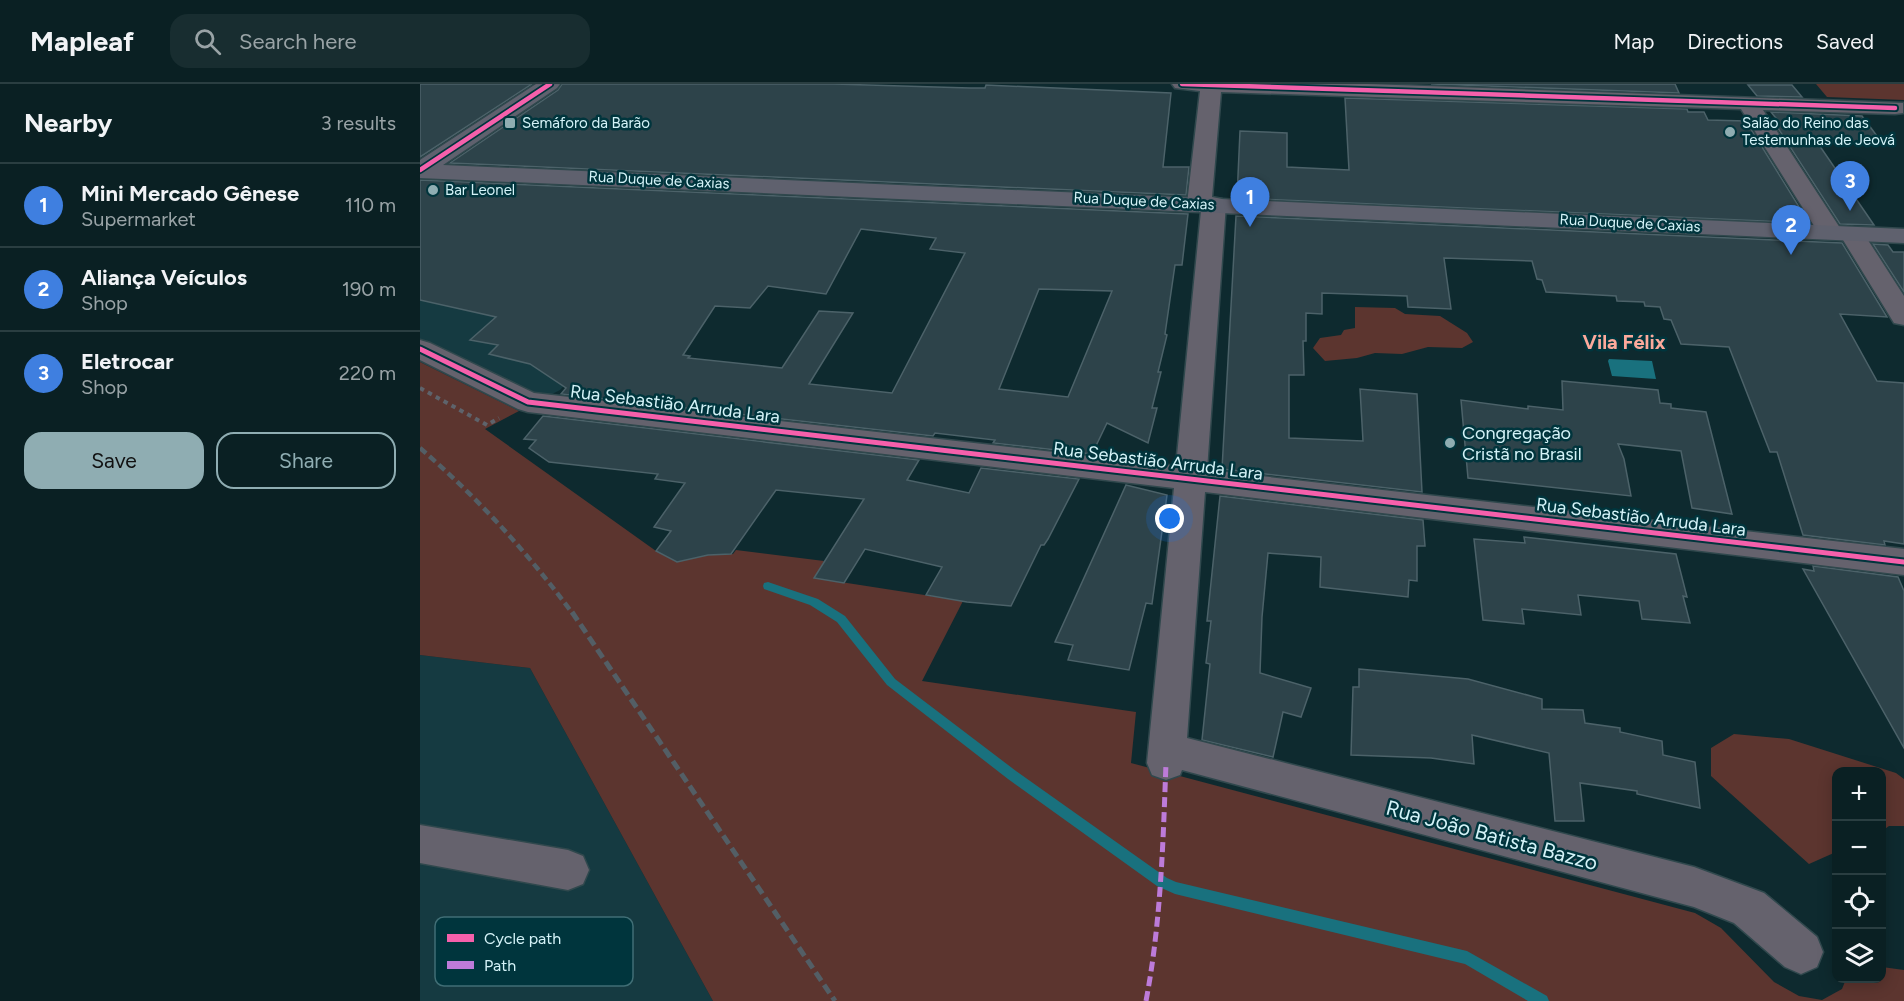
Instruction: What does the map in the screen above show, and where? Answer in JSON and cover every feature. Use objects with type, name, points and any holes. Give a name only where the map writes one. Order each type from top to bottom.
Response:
[{"type":"main road","points":[[444,153],[525,84]]},
{"type":"main road","points":[[420,170],[550,84]]},
{"type":"main road","name":"Rua Duque de Caxias","points":[[420,170],[1904,236]]},
{"type":"street","points":[[1182,84],[1522,90],[1740,103],[1895,108]]},
{"type":"street","points":[[1717,84],[1740,103],[1904,317]]},
{"type":"street","points":[[1191,480],[1211,85]]},
{"type":"street","name":"Rua Sebastião Arruda Lara","points":[[420,349],[528,402],[1904,562]]},
{"type":"street","name":"Rua João Batista Bazzo","points":[[1191,480],[1167,757],[1695,887],[1749,908],[1801,952]]},
{"type":"street","points":[[420,844],[568,870]]},
{"type":"path","points":[[420,388],[487,425],[504,416]]},
{"type":"shaded area","points":[[1816,84],[1904,84],[1904,100],[1827,97]]},
{"type":"shaded area","points":[[420,268],[669,272],[560,390],[519,411],[420,362]]},
{"type":"shaded area","points":[[1355,307],[1395,308],[1405,314],[1440,316],[1467,333],[1473,342],[1462,348],[1428,347],[1402,354],[1375,353],[1357,358],[1325,361],[1313,348],[1320,338],[1341,335],[1344,330],[1355,328]]},
{"type":"shaded area","points":[[420,362],[519,411],[485,429],[656,551],[677,562],[708,555],[733,554],[736,550],[824,561],[815,578],[963,601],[922,681],[1136,712],[1131,763],[1695,913],[1721,928],[1774,982],[1799,996],[1822,1000],[1842,989],[1844,983],[1886,983],[1886,968],[1904,970],[1904,1001],[713,1001],[530,668],[420,655]]},
{"type":"shaded area","points":[[420,655],[530,668],[713,1001],[420,1001]]},
{"type":"shaded area","points":[[1734,734],[1789,739],[1877,767],[1832,767],[1832,854],[1809,864],[1711,776],[1711,748]]},
{"type":"shaded area","points":[[1886,770],[1904,779],[1904,826],[1886,828]]},
{"type":"water","points":[[1609,359],[1652,361],[1656,379],[1612,376]]},
{"type":"building","points":[[420,84],[532,84],[420,157]]},
{"type":"building","points":[[562,84],[834,84],[970,88],[985,88],[986,85],[1171,93],[1163,167],[1189,167],[1186,195],[450,163],[558,90]]},
{"type":"building","points":[[1431,84],[1675,84],[1679,93]]},
{"type":"building","points":[[1748,85],[1792,85],[1802,97],[1757,96]]},
{"type":"building","points":[[1345,98],[1687,109],[1688,112],[1704,112],[1708,120],[1746,121],[1809,223],[1237,198],[1240,131],[1287,133],[1287,167],[1349,170]]},
{"type":"building","points":[[1771,112],[1862,116],[1883,144],[1817,142],[1874,225],[1840,224],[1774,122],[1780,123]]},
{"type":"building","points":[[420,180],[1188,214],[1182,265],[1175,265],[1165,334],[1167,335],[1152,408],[1157,408],[1148,443],[1107,423],[1092,454],[993,443],[995,440],[935,433],[933,436],[561,394],[566,388],[530,364],[489,354],[498,345],[470,340],[496,317],[420,300]],"holes":[[[861,229],[936,238],[930,249],[965,253],[892,393],[809,384],[853,313],[819,311],[782,368],[688,358],[690,356],[683,355],[715,306],[750,308],[768,286],[826,294]],[[1039,289],[1112,291],[1068,397],[999,389]]]},
{"type":"building","points":[[1236,216],[1842,243],[1887,317],[1840,314],[1877,381],[1904,383],[1904,544],[1884,541],[1885,545],[1803,535],[1777,452],[1770,452],[1729,347],[1681,344],[1671,320],[1664,319],[1660,307],[1645,306],[1644,302],[1617,301],[1616,296],[1546,292],[1542,280],[1537,279],[1532,261],[1444,258],[1451,309],[1408,307],[1407,296],[1322,293],[1322,314],[1306,313],[1306,341],[1303,341],[1304,375],[1289,375],[1289,438],[1363,441],[1360,389],[1417,394],[1422,492],[1222,469]]},
{"type":"building","points":[[1873,244],[1888,245],[1893,252],[1904,252],[1904,292]]},
{"type":"building","points":[[1562,381],[1658,390],[1660,403],[1671,404],[1671,408],[1706,412],[1732,514],[1692,508],[1681,451],[1618,444],[1624,459],[1631,496],[1468,478],[1461,400],[1528,409],[1528,406],[1563,410]]},
{"type":"building","points":[[543,416],[919,460],[907,480],[969,493],[981,468],[1079,479],[1048,539],[1044,545],[1041,545],[1011,606],[967,602],[926,595],[942,567],[865,549],[844,583],[814,578],[864,499],[776,490],[731,554],[708,555],[677,562],[656,551],[671,531],[654,527],[685,483],[655,479],[658,474],[549,462],[529,448],[536,440],[524,439]]},
{"type":"building","points":[[1126,485],[1167,495],[1152,604],[1146,603],[1129,670],[1068,660],[1073,645],[1055,642]]},
{"type":"building","points":[[1220,496],[1423,520],[1425,546],[1417,546],[1417,581],[1409,580],[1408,597],[1320,587],[1321,557],[1268,553],[1260,673],[1311,688],[1301,717],[1283,712],[1273,757],[1202,740],[1210,664],[1206,663],[1211,621],[1207,621]]},
{"type":"building","points":[[1524,537],[1676,554],[1687,597],[1683,596],[1690,623],[1642,619],[1639,601],[1578,595],[1581,615],[1522,609],[1524,624],[1483,620],[1474,539],[1525,543]]},
{"type":"building","points":[[1813,566],[1898,577],[1904,591],[1904,748],[1803,569],[1814,571]]},
{"type":"building","points":[[1359,669],[1468,679],[1542,699],[1542,709],[1583,710],[1585,723],[1620,728],[1620,732],[1662,741],[1663,755],[1695,762],[1700,808],[1637,794],[1637,791],[1580,783],[1584,821],[1555,821],[1549,753],[1472,735],[1474,764],[1431,758],[1351,755],[1353,687],[1359,687]]},
{"type":"waterway","points":[[768,586],[814,602],[841,619],[891,682],[1012,775],[1162,882],[1175,888],[1467,958],[1542,1001]]},
{"type":"railway","points":[[420,448],[501,526],[573,614]]},
{"type":"railway","points":[[572,612],[835,1001]]},
{"type":"marked path","points":[[1146,1001],[1155,953],[1162,882],[1166,763]]},
{"type":"cycle path","points":[[420,170],[550,84]]},
{"type":"cycle path","points":[[1182,84],[1895,108]]},
{"type":"cycle path","points":[[420,349],[528,402],[1904,562]]},
{"type":"place","name":"Semáforo da Barão","points":[[510,123]]},
{"type":"place","name":"Salão do Reino das Testemunhas de Jeová","points":[[1730,132]]},
{"type":"place","name":"Bar Leonel","points":[[433,190]]},
{"type":"place","name":"Eletrocar","points":[[1850,211]]},
{"type":"place","name":"Mini Mercado Gênese","points":[[1250,227]]},
{"type":"place","name":"Aliança Veículos","points":[[1791,255]]},
{"type":"place","name":"Congregação Cristã no Brasil","points":[[1450,443]]},
{"type":"district","name":"Vila Félix","points":[[1624,342]]}]
